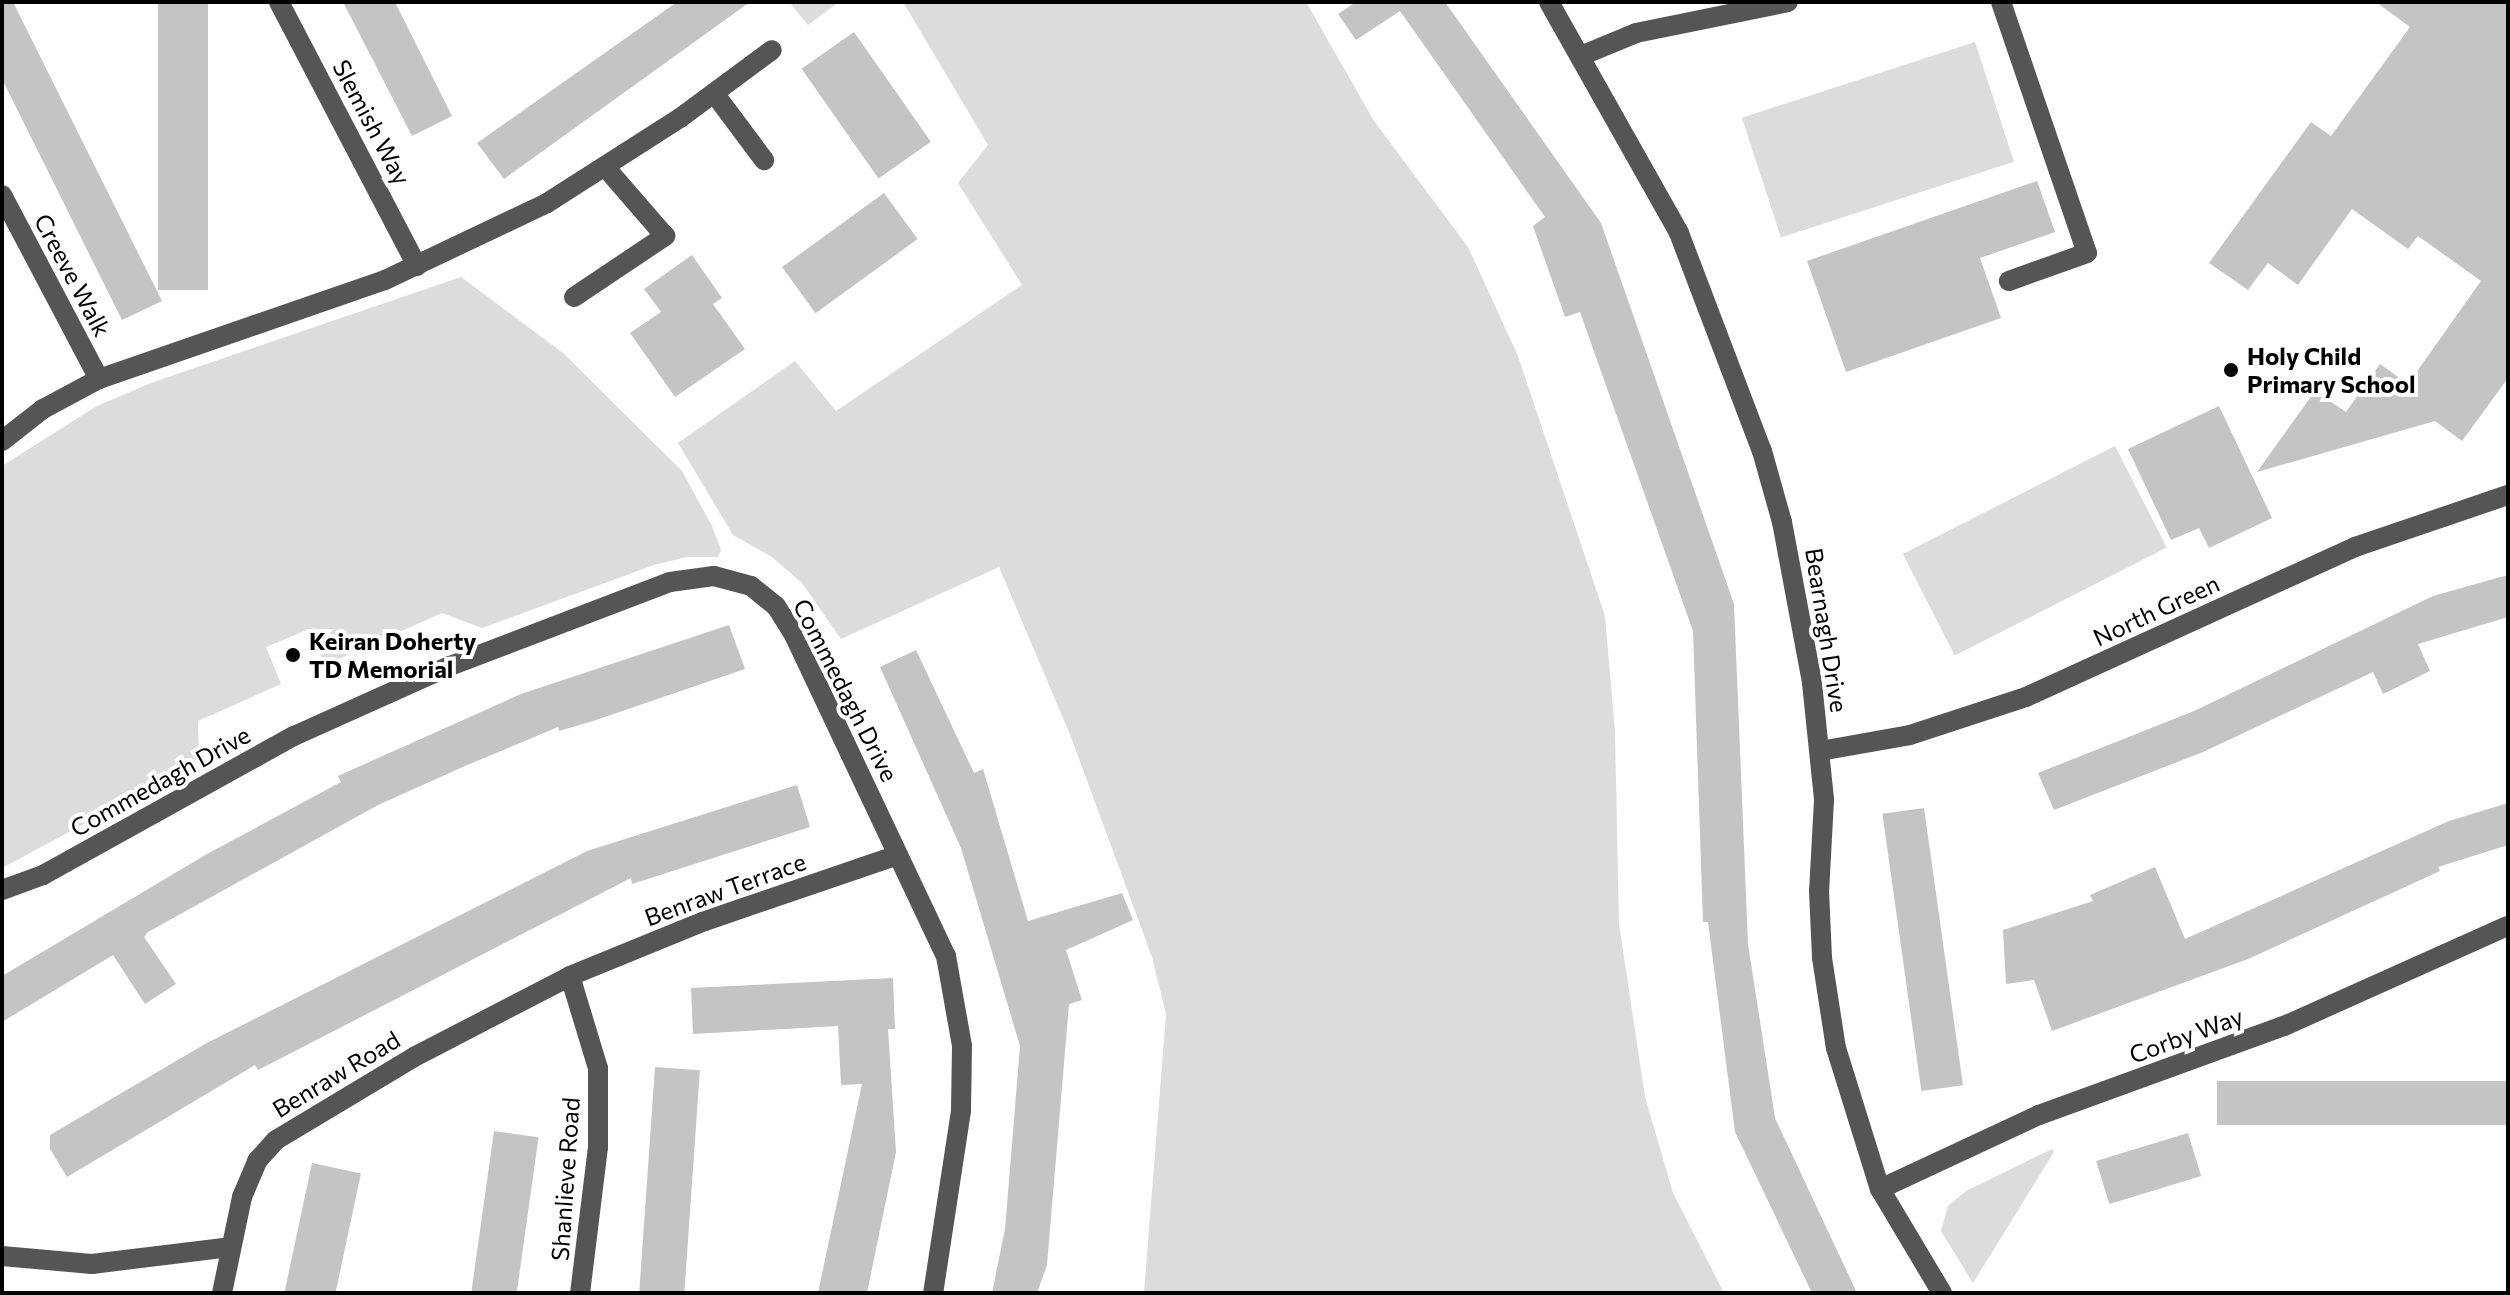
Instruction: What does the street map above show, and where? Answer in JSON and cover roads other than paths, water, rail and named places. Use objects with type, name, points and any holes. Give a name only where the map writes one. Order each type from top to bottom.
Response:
[{"type":"street","name":"Slemish Way","points":[[279,2],[417,266]]},
{"type":"street","name":"Bearnagh Drive","points":[[1549,2],[1583,55],[1679,233],[1743,393],[1788,550],[1820,751],[1822,958],[1836,1048],[1880,1189],[1942,1293]]},
{"type":"street","points":[[1583,55],[1636,33],[1788,2]]},
{"type":"street","points":[[2001,2],[2087,253],[2009,281]]},
{"type":"street","points":[[2,441],[43,409],[99,379],[417,266],[547,203],[606,168],[772,50]]},
{"type":"street","points":[[714,93],[764,160]]},
{"type":"street","points":[[574,297],[665,236],[606,168]]},
{"type":"street","name":"Creeve Walk","points":[[2,195],[99,379]]},
{"type":"street","name":"North Green","points":[[1820,751],[1910,735],[2026,697],[2355,547],[2508,495]]},
{"type":"street","name":"Commedagh Drive","points":[[2,890],[43,875],[294,736],[450,666],[670,582],[714,576],[751,586],[786,620],[946,956],[962,1046],[961,1111],[933,1293]]},
{"type":"street","name":"Benraw Terrace","points":[[570,976],[705,921],[898,855]]},
{"type":"street","name":"Corby Way","points":[[1880,1189],[2039,1115],[2284,1026],[2508,926]]},
{"type":"street","name":"Benraw Road","points":[[222,1293],[230,1247],[257,1161],[276,1140],[414,1057],[570,976]]},
{"type":"street","name":"Shanlieve Road","points":[[570,976],[598,1068],[598,1147],[580,1293]]},
{"type":"street","points":[[2,1256],[92,1264],[230,1247]]},
{"type":"place","name":"Holy Child Primary School","points":[[2231,370]]},
{"type":"place","name":"Keiran Doherty TD Memorial","points":[[293,655]]}]
